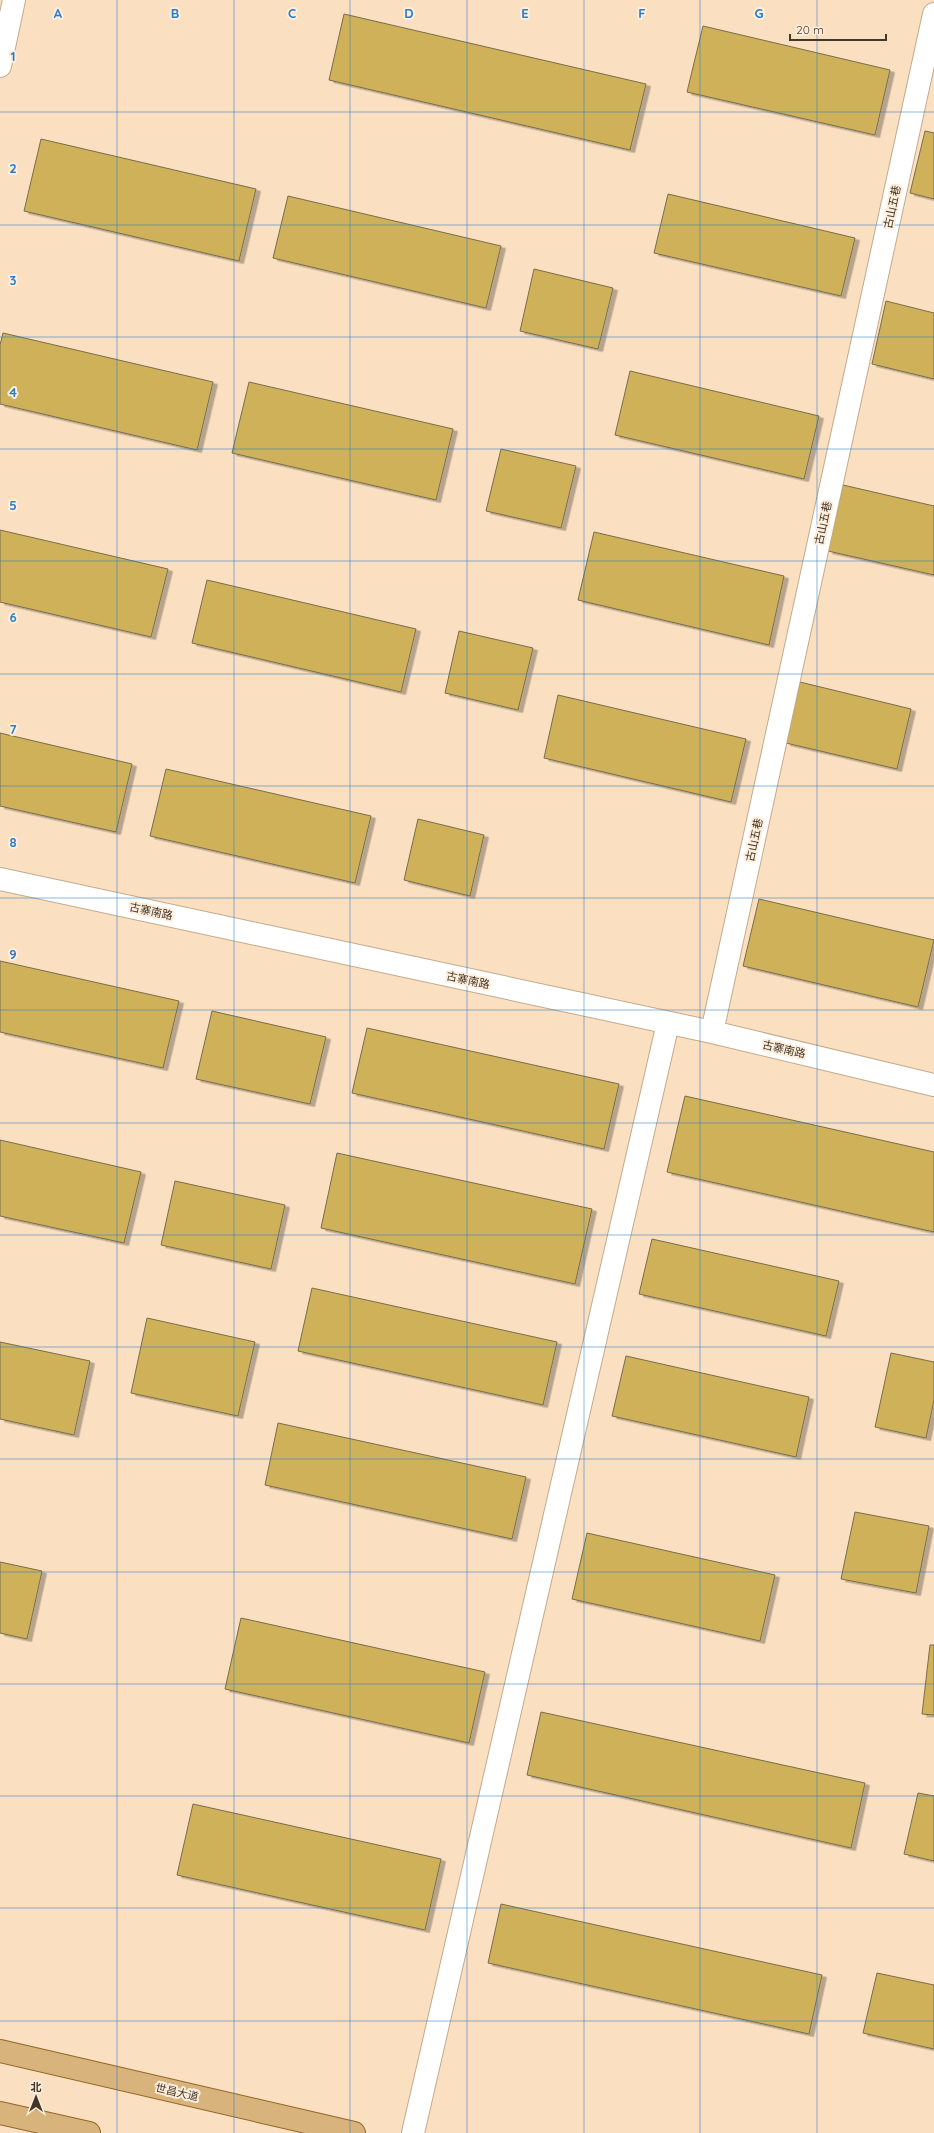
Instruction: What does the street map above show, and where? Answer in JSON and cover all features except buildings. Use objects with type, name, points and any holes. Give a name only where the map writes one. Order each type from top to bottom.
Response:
[{"type":"main road","name":"世昌大道","points":[[0,2051],[354,2133]]},
{"type":"main road","points":[[0,2113],[89,2133]]},
{"type":"street","points":[[0,66],[14,0]]},
{"type":"street","name":"古山五巷","points":[[712,1032],[934,14]]},
{"type":"street","name":"古寨南路","points":[[0,879],[712,1032],[934,1085]]},
{"type":"street","points":[[413,2133],[668,1023]]}]
